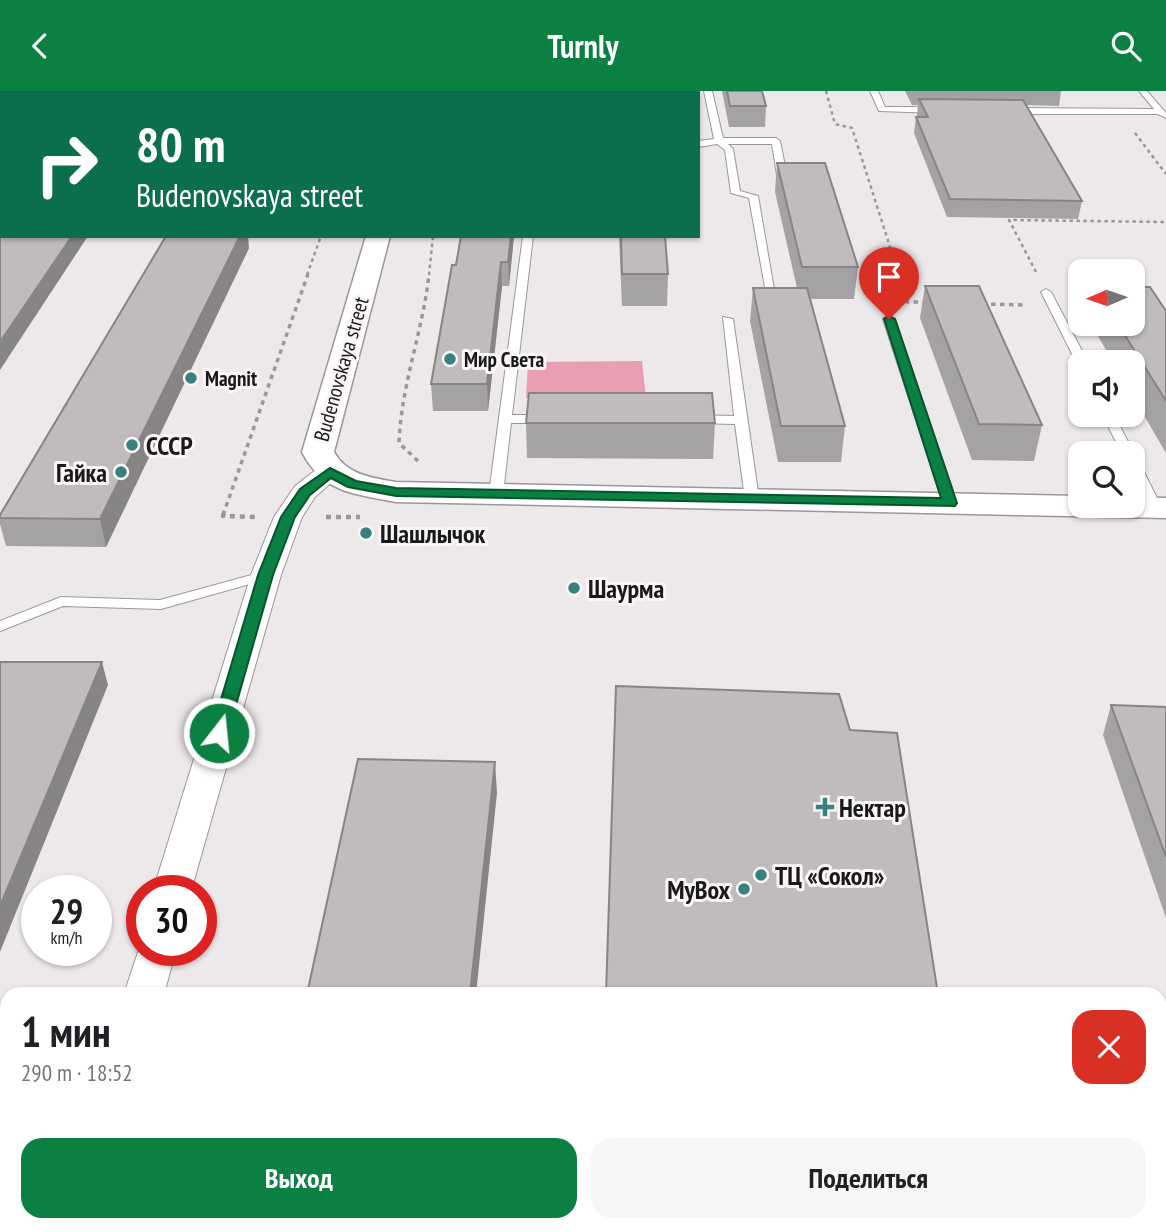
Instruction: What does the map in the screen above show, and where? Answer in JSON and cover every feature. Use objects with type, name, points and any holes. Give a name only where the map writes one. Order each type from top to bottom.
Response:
[{"type":"main road","name":"Budenovskaya street","points":[[377,238],[318,452],[323,466],[352,484],[396,492],[1068,506]]},
{"type":"street","points":[[177,875],[266,575],[288,517],[305,492],[330,472]]},
{"type":"street","points":[[146,987],[152,966]]},
{"type":"lane","points":[[708,91],[719,141],[729,149],[736,193],[753,195],[771,293]]},
{"type":"lane","points":[[874,91],[882,109],[951,110]]},
{"type":"lane","points":[[1143,91],[1163,115]]},
{"type":"lane","points":[[993,110],[1163,115]]},
{"type":"lane","points":[[700,144],[776,141],[783,181]]},
{"type":"lane","points":[[496,494],[528,238]]},
{"type":"lane","points":[[1046,292],[1076,350]]},
{"type":"lane","points":[[727,319],[752,499]]},
{"type":"lane","points":[[889,319],[950,503]]},
{"type":"lane","points":[[505,419],[561,419]]},
{"type":"lane","points":[[685,419],[741,420]]},
{"type":"lane","points":[[1145,483],[1161,508]]},
{"type":"lane","points":[[0,627],[61,601],[161,605],[266,575]]},
{"type":"path","points":[[825,91],[835,124],[852,128],[907,302],[934,302]]},
{"type":"path","points":[[1046,292],[1009,220],[1166,222]]},
{"type":"path","points":[[424,466],[399,443],[400,409],[427,295],[433,238]]},
{"type":"path","points":[[974,303],[1053,306]]},
{"type":"shaded area","points":[[642,361],[646,398],[526,398],[528,362]]},
{"type":"building","points":[[727,91],[762,91],[766,106],[730,106]]},
{"type":"building","points":[[919,99],[1023,100],[1082,201],[950,199],[916,117],[928,117]]},
{"type":"building","points":[[777,163],[825,163],[858,267],[802,267]]},
{"type":"building","points":[[0,238],[71,238],[0,342]]},
{"type":"building","points":[[165,238],[239,238],[100,519],[0,518]]},
{"type":"building","points":[[461,238],[511,238],[508,262],[501,262],[487,384],[431,384],[452,265],[456,265]]},
{"type":"building","points":[[621,238],[665,238],[668,274],[622,274]]},
{"type":"building","points":[[925,286],[979,286],[1042,425],[979,424]]},
{"type":"building","points":[[1145,287],[1150,287],[1166,311],[1166,401],[1145,367],[1145,350],[1134,350],[1125,336],[1145,336]]},
{"type":"building","points":[[753,288],[807,288],[845,426],[781,426]]},
{"type":"building","points":[[529,393],[712,393],[715,423],[526,423]]},
{"type":"building","points":[[0,662],[102,662],[0,906]]},
{"type":"building","name":"ТЦ «Сокол»","points":[[616,686],[839,694],[850,730],[897,733],[937,987],[606,987]]},
{"type":"building","points":[[1111,705],[1166,707],[1166,857]]},
{"type":"building","points":[[358,759],[495,762],[471,987],[309,987]]},
{"type":"place","name":"Мир Света","points":[[450,359]]},
{"type":"place","name":"Magnit","points":[[191,378]]},
{"type":"place","name":"СССР","points":[[132,445]]},
{"type":"place","name":"Гайка","points":[[121,472]]},
{"type":"place","name":"Шашлычок","points":[[366,533]]},
{"type":"place","name":"Шаурма","points":[[574,588]]},
{"type":"place","name":"Нектар","points":[[825,807]]},
{"type":"place","name":"ТЦ «Сокол»","points":[[761,875]]},
{"type":"place","name":"MyBox","points":[[744,889]]},
{"type":"route","points":[[219,733],[266,575],[288,517],[305,492],[330,472],[352,484],[396,492],[950,503],[889,319]]}]
